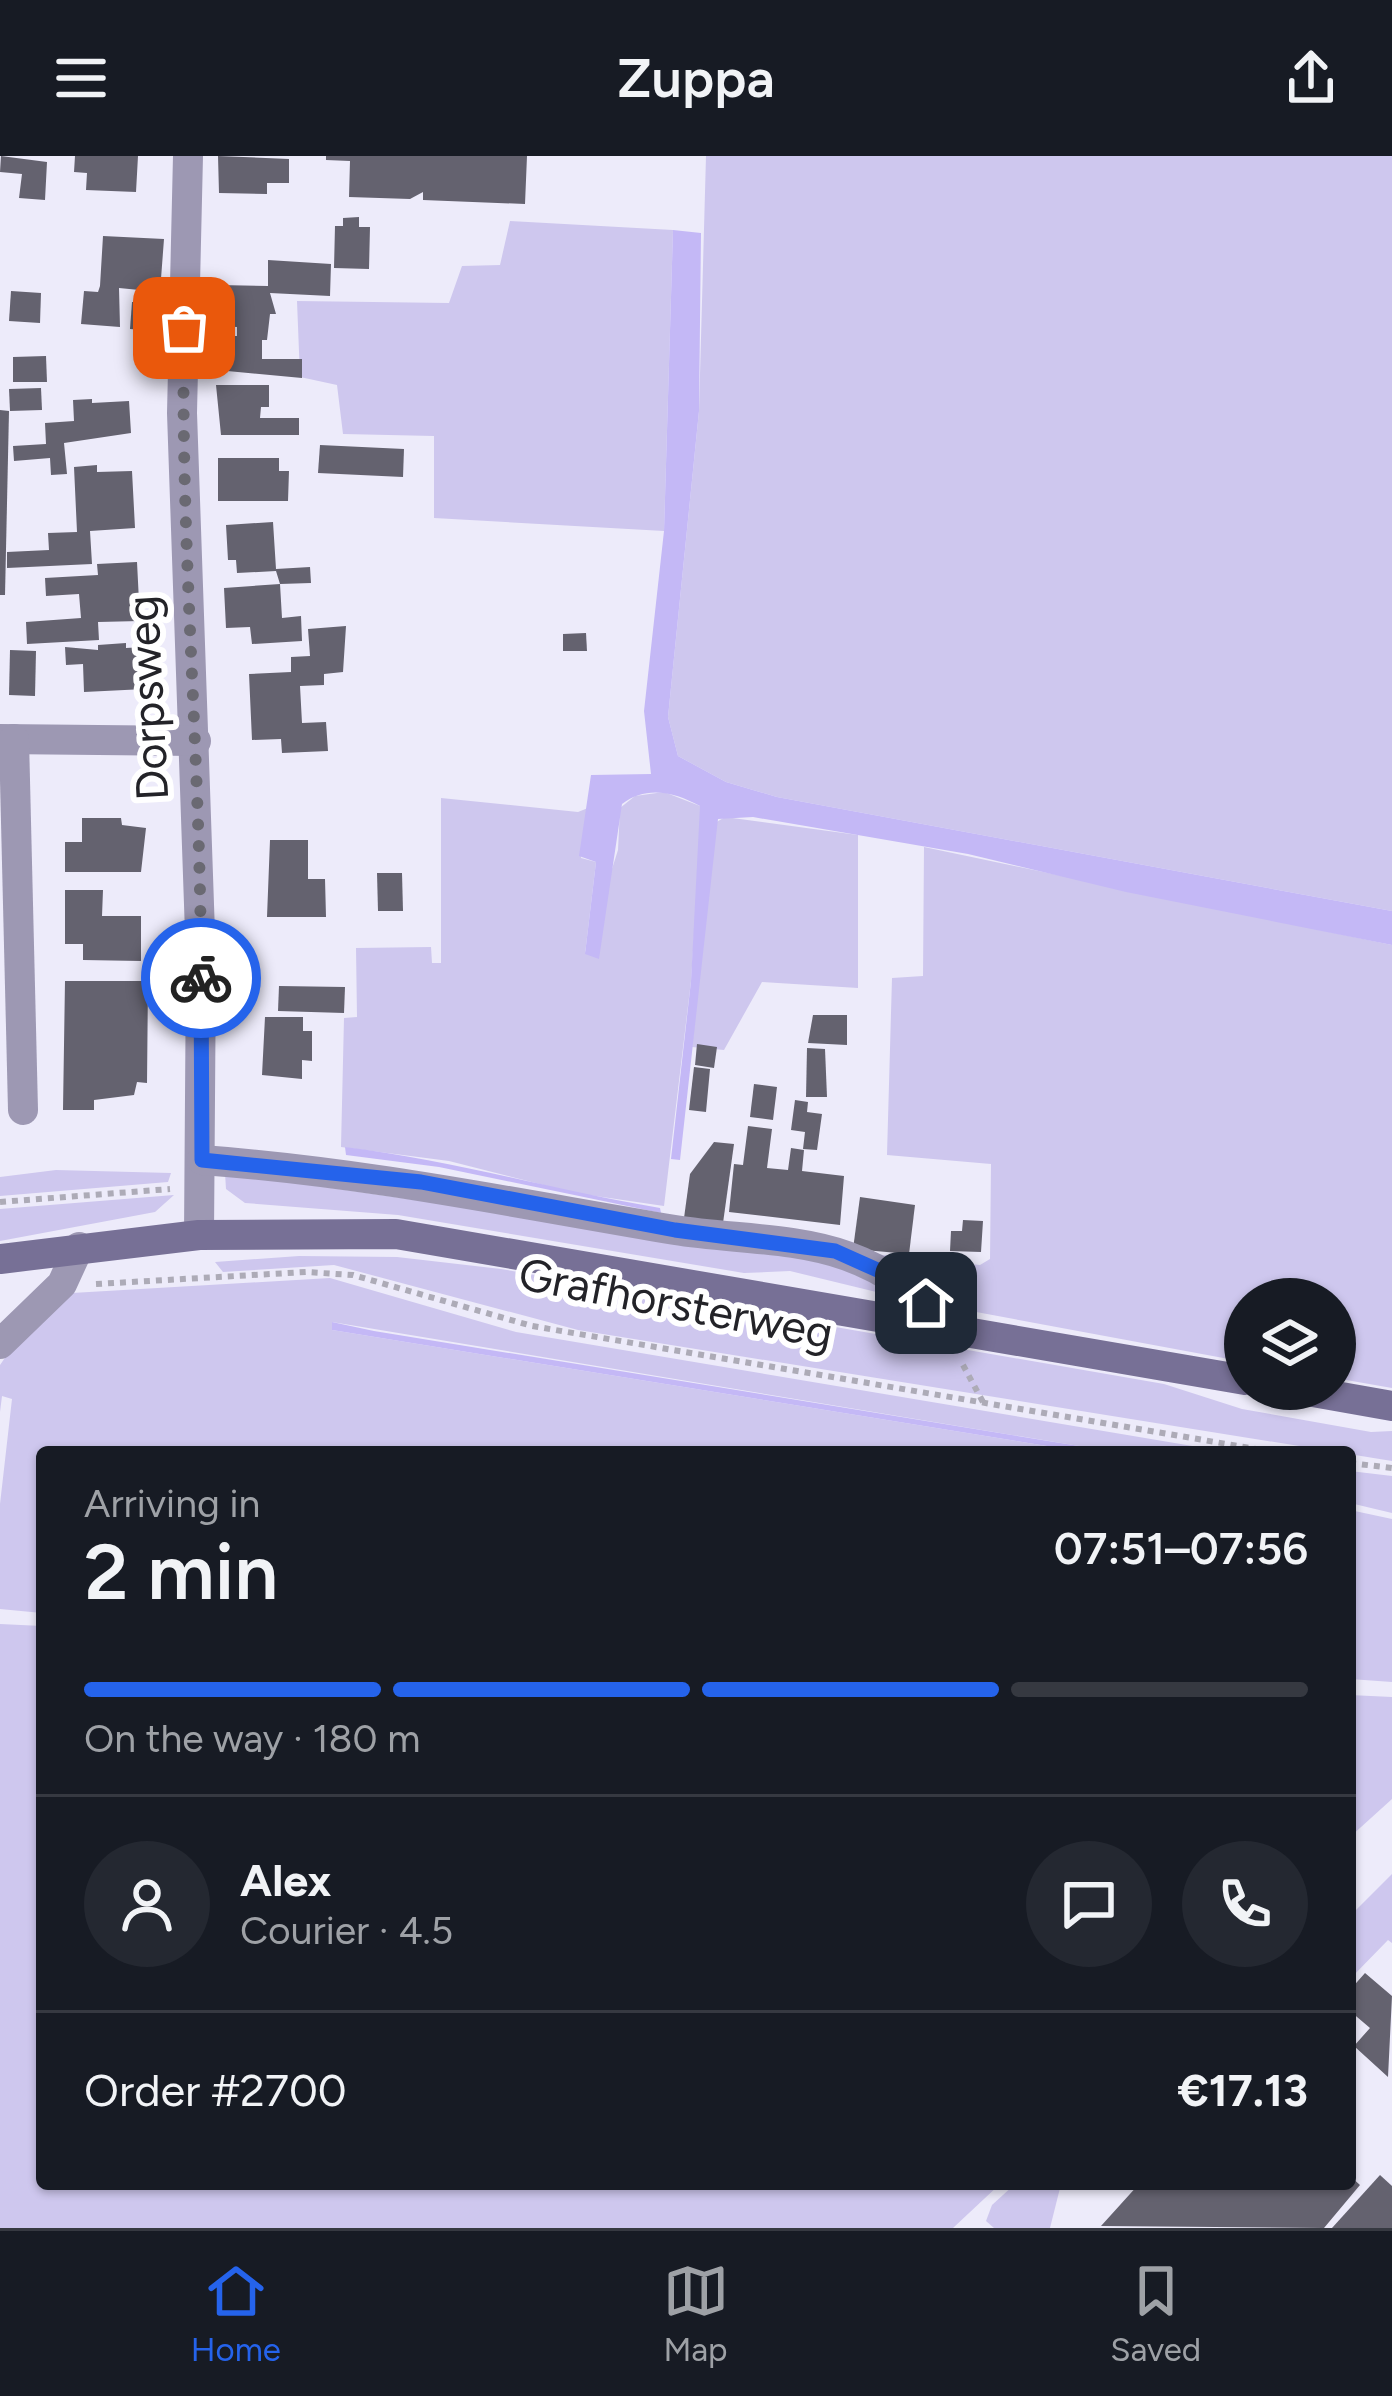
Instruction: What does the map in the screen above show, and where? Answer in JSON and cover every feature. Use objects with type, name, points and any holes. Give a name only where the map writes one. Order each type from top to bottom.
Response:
[{"type":"main road","name":"Grafhorsterweg","points":[[0,1259],[200,1235],[396,1234],[1224,1376]]},
{"type":"main road","points":[[1356,1400],[1392,1406]]},
{"type":"street","name":"Dorpsweg","points":[[188,156],[183,436],[196,741],[200,1235]]},
{"type":"street","points":[[23,1110],[7,739],[196,741]]},
{"type":"street","name":"Grafhorsterweg","points":[[202,1174],[421,1182],[675,1230],[835,1251],[891,1276],[926,1303],[941,1326]]},
{"type":"street","points":[[0,1344],[62,1284],[79,1247]]},
{"type":"path","points":[[0,1202],[202,1174]]},
{"type":"path","name":"Grafhorsterweg","points":[[62,1284],[306,1272],[353,1275],[532,1325],[1239,1446]]},
{"type":"path","points":[[1356,1464],[1392,1468]]},
{"type":"shaded area","points":[[706,156],[1392,156],[1392,911],[777,797],[726,782],[678,756],[668,717],[699,411]]},
{"type":"shaded area","points":[[510,221],[673,230],[664,531],[434,518],[434,436],[343,434],[337,385],[300,377],[297,301],[449,303],[462,266],[500,265]]},
{"type":"shaded area","points":[[673,230],[701,233],[699,411],[668,717],[678,756],[726,782],[777,797],[1392,911],[1392,945],[1126,892],[968,854],[753,817],[718,819],[680,1160],[671,1159],[691,981],[700,806],[661,793],[641,794],[622,804],[599,959],[585,954],[596,862],[579,856],[591,775],[651,774],[644,711],[664,531]]},
{"type":"shaded area","points":[[664,792],[700,806],[702,813],[691,981],[664,1206],[575,1193],[449,1161],[341,1147],[344,1018],[357,1017],[356,948],[431,947],[432,963],[441,963],[441,798],[578,812],[588,808],[581,858],[596,862],[585,954],[618,850],[620,808],[635,796]]},
{"type":"shaded area","points":[[725,817],[858,835],[858,988],[762,982],[724,1050],[692,1047],[715,823]]},
{"type":"shaded area","points":[[924,847],[1392,945],[1392,1388],[1356,1382],[1356,1278],[1224,1278],[1224,1358],[944,1306],[864,1253],[980,1265],[990,1259],[991,1164],[887,1155],[892,978],[923,976]]},
{"type":"shaded area","points":[[345,1147],[660,1208],[661,1213],[439,1167],[346,1155]]},
{"type":"shaded area","points":[[56,1170],[171,1173],[168,1182],[0,1196],[0,1177]]},
{"type":"shaded area","points":[[225,1173],[830,1259],[901,1298],[790,1271],[744,1273],[398,1215],[245,1203],[226,1189]]},
{"type":"shaded area","points":[[174,1195],[155,1212],[0,1241],[0,1209]]},
{"type":"shaded area","points":[[299,1256],[397,1257],[501,1269],[1164,1384],[1224,1403],[1224,1410],[1392,1431],[1392,1461],[1356,1455],[1356,1446],[1299,1446],[578,1330],[334,1265],[223,1272],[215,1262]]},
{"type":"shaded area","points":[[330,1278],[516,1332],[1192,1446],[1079,1446],[332,1322],[332,1330],[1047,1446],[36,1446],[36,1612],[0,1609],[0,1504],[12,1399],[2,1396],[0,1412],[0,1365],[20,1336],[72,1293]]},
{"type":"shaded area","points":[[332,1322],[1079,1446],[1047,1446],[332,1330]]},
{"type":"shaded area","points":[[1356,1472],[1392,1476],[1392,1513],[1356,1504]]},
{"type":"shaded area","points":[[1356,1511],[1392,1519],[1392,1682],[1356,1679]]},
{"type":"shaded area","points":[[0,1624],[36,1626],[36,2190],[994,2190],[953,2228],[0,2228]]},
{"type":"shaded area","points":[[1356,1695],[1392,1697],[1392,1799],[1356,1832]]},
{"type":"shaded area","points":[[1392,1874],[1392,1943],[1388,1940],[1356,1973],[1356,1910]]},
{"type":"shaded area","points":[[1008,2190],[1060,2190],[1050,2228],[994,2228],[986,2221],[992,2205]]},
{"type":"building","points":[[1,156],[47,162],[45,200],[19,198],[22,174],[0,172]]},
{"type":"building","points":[[75,156],[138,156],[136,192],[86,190],[87,173],[74,172]]},
{"type":"building","points":[[218,156],[289,159],[289,183],[267,183],[267,194],[219,193]]},
{"type":"building","points":[[326,156],[527,156],[525,204],[423,200],[423,192],[410,199],[349,197],[350,161],[326,160]]},
{"type":"building","points":[[359,217],[359,227],[370,227],[369,269],[334,268],[335,226],[343,226],[343,218]]},
{"type":"building","points":[[103,236],[164,239],[160,292],[119,288],[120,327],[81,324],[84,291],[98,292],[100,286]]},
{"type":"building","points":[[268,260],[331,264],[330,296],[270,293],[276,314],[270,314],[262,359],[302,359],[302,378],[217,370],[217,336],[237,336],[237,327],[218,326],[218,285],[268,286]]},
{"type":"building","points":[[11,291],[41,293],[40,323],[9,321]]},
{"type":"building","points":[[132,302],[159,302],[158,331],[130,329]]},
{"type":"building","points":[[134,332],[158,333],[157,353],[133,351]]},
{"type":"building","points":[[46,356],[47,382],[13,382],[13,357]]},
{"type":"building","points":[[216,385],[269,385],[269,407],[261,407],[260,418],[299,418],[299,435],[221,435]]},
{"type":"building","points":[[41,388],[42,410],[10,411],[9,389]]},
{"type":"building","points":[[92,399],[92,403],[129,401],[131,433],[64,443],[67,474],[51,475],[50,458],[14,461],[13,446],[46,444],[45,423],[74,421],[73,400]]},
{"type":"building","points":[[0,410],[9,411],[5,595],[0,595]]},
{"type":"building","points":[[320,445],[404,449],[403,477],[318,473]]},
{"type":"building","points":[[218,458],[279,458],[279,471],[289,471],[288,501],[218,501]]},
{"type":"building","points":[[97,465],[97,472],[132,471],[135,528],[90,531],[92,564],[7,568],[7,552],[49,550],[48,533],[77,532],[74,467]]},
{"type":"building","points":[[273,522],[276,569],[310,567],[311,583],[280,584],[276,571],[237,573],[236,560],[228,560],[226,525]]},
{"type":"building","points":[[137,562],[140,621],[98,622],[99,640],[27,644],[26,622],[81,618],[79,594],[46,596],[45,578],[98,575],[97,564]]},
{"type":"building","points":[[280,584],[282,618],[301,616],[302,641],[252,644],[250,627],[226,628],[224,588]]},
{"type":"building","points":[[346,626],[343,672],[324,674],[324,685],[300,686],[302,723],[326,722],[328,751],[282,753],[281,739],[252,740],[249,674],[291,672],[291,657],[310,656],[308,629]]},
{"type":"building","points":[[586,633],[587,651],[563,651],[563,634]]},
{"type":"building","points":[[126,643],[126,648],[143,647],[145,689],[84,692],[83,664],[66,665],[65,647],[98,650],[98,645]]},
{"type":"building","points":[[10,650],[36,651],[35,696],[9,695]]},
{"type":"building","points":[[82,818],[121,818],[122,825],[146,828],[141,872],[65,872],[65,842],[82,842]]},
{"type":"building","points":[[270,840],[308,840],[308,879],[325,879],[326,917],[267,917]]},
{"type":"building","points":[[377,873],[402,873],[403,911],[378,911]]},
{"type":"building","points":[[65,890],[103,890],[102,916],[141,916],[141,961],[83,960],[83,944],[65,944]]},
{"type":"building","points":[[65,981],[148,981],[147,1083],[137,1082],[134,1095],[94,1100],[94,1110],[63,1110]]},
{"type":"building","points":[[279,986],[345,987],[344,1013],[278,1011]]},
{"type":"building","points":[[813,1015],[847,1015],[847,1045],[808,1043]]},
{"type":"building","points":[[265,1017],[303,1017],[303,1031],[312,1031],[312,1061],[302,1060],[302,1079],[262,1075]]},
{"type":"building","points":[[697,1044],[717,1047],[714,1068],[695,1065]]},
{"type":"building","points":[[807,1048],[825,1049],[827,1097],[806,1097]]},
{"type":"building","points":[[694,1067],[710,1069],[706,1112],[689,1110]]},
{"type":"building","points":[[754,1084],[777,1087],[773,1120],[750,1117]]},
{"type":"building","points":[[795,1100],[808,1102],[807,1112],[822,1114],[817,1150],[803,1149],[805,1132],[791,1130]]},
{"type":"building","points":[[748,1126],[772,1129],[767,1168],[788,1170],[791,1148],[804,1150],[802,1171],[844,1176],[840,1225],[729,1212],[734,1164],[743,1165]]},
{"type":"building","points":[[714,1142],[734,1144],[723,1223],[684,1218],[690,1174]]},
{"type":"building","points":[[860,1197],[915,1205],[909,1254],[853,1249]]},
{"type":"building","points":[[963,1220],[983,1221],[981,1252],[950,1251],[951,1231],[962,1231]]},
{"type":"building","points":[[1365,1973],[1392,1996],[1388,2077],[1356,2048],[1370,2028],[1356,2016],[1356,1983]]},
{"type":"building","points":[[1380,2175],[1392,2186],[1392,2228],[1332,2228]]},
{"type":"building","points":[[1134,2190],[1356,2190],[1324,2228],[1101,2226]]},
{"type":"way so far","points":[[184,328],[185,576],[196,741],[201,978]]},
{"type":"route","points":[[201,978],[202,1160],[325,1168],[675,1230],[835,1251],[891,1276],[926,1303]]}]
